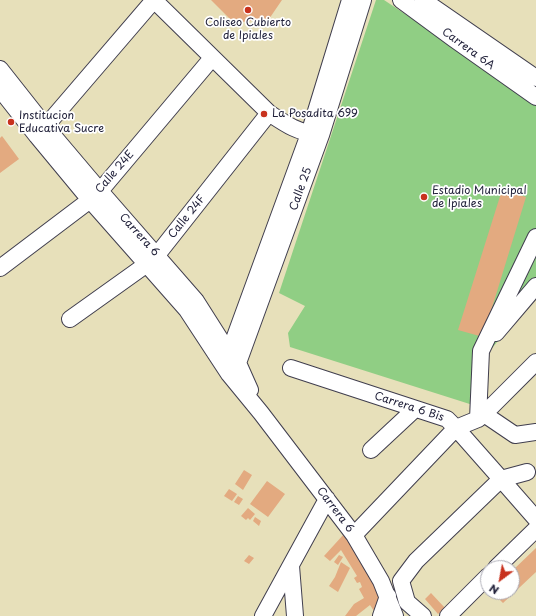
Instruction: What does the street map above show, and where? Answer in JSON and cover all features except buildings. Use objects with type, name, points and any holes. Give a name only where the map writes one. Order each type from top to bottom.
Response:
[{"type":"street","points":[[41,131],[154,0],[270,114],[292,128],[315,134]]},
{"type":"street","name":"Calle 25","points":[[315,134],[350,0]]},
{"type":"street","name":"Calle 25","points":[[229,363],[315,134],[363,0]]},
{"type":"street","name":"Carrera 6A","points":[[401,0],[534,93]]},
{"type":"street","name":"Carrera 6A","points":[[423,0],[536,78]]},
{"type":"street","name":"Calle 24E","points":[[0,268],[95,196],[212,58]]},
{"type":"street","name":"Carrera 6","points":[[0,69],[41,131]]},
{"type":"street","name":"Carrera 6","points":[[0,89],[41,131],[95,196],[152,260],[187,310],[229,363],[261,413],[354,535],[381,581],[395,616]]},
{"type":"street","name":"Calle 24F","points":[[70,319],[152,260],[270,114]]},
{"type":"street","points":[[481,416],[481,351],[536,237]]},
{"type":"street","points":[[481,351],[536,286]]},
{"type":"street","points":[[354,535],[456,428],[481,416],[536,362]]},
{"type":"street","name":"Carrera 6 Bis","points":[[291,368],[447,419],[536,519]]},
{"type":"street","points":[[371,450],[414,409]]},
{"type":"street","points":[[481,416],[515,435],[536,432]]},
{"type":"street","points":[[423,616],[407,602],[401,581],[416,561],[501,479],[527,472]]},
{"type":"street","points":[[263,616],[327,499]]},
{"type":"street","points":[[504,560],[536,529]]},
{"type":"street","points":[[291,566],[295,616]]},
{"type":"street","points":[[448,616],[480,584]]},
{"type":"street","points":[[381,616],[388,596]]},
{"type":"green space","name":"Estadio Municipal de Ipiales","points":[[376,0],[384,0],[536,101],[536,295],[488,353],[476,406],[290,347],[288,333],[305,306],[279,293]]},
{"type":"place","name":"Coliseo Cubierto de Ipiales","points":[[248,10]]},
{"type":"place","name":"La Posadita 699","points":[[264,114]]},
{"type":"place","name":"Institucion Educativa Sucre","points":[[11,122]]},
{"type":"place","name":"Estadio Municipal de Ipiales","points":[[424,197]]}]
